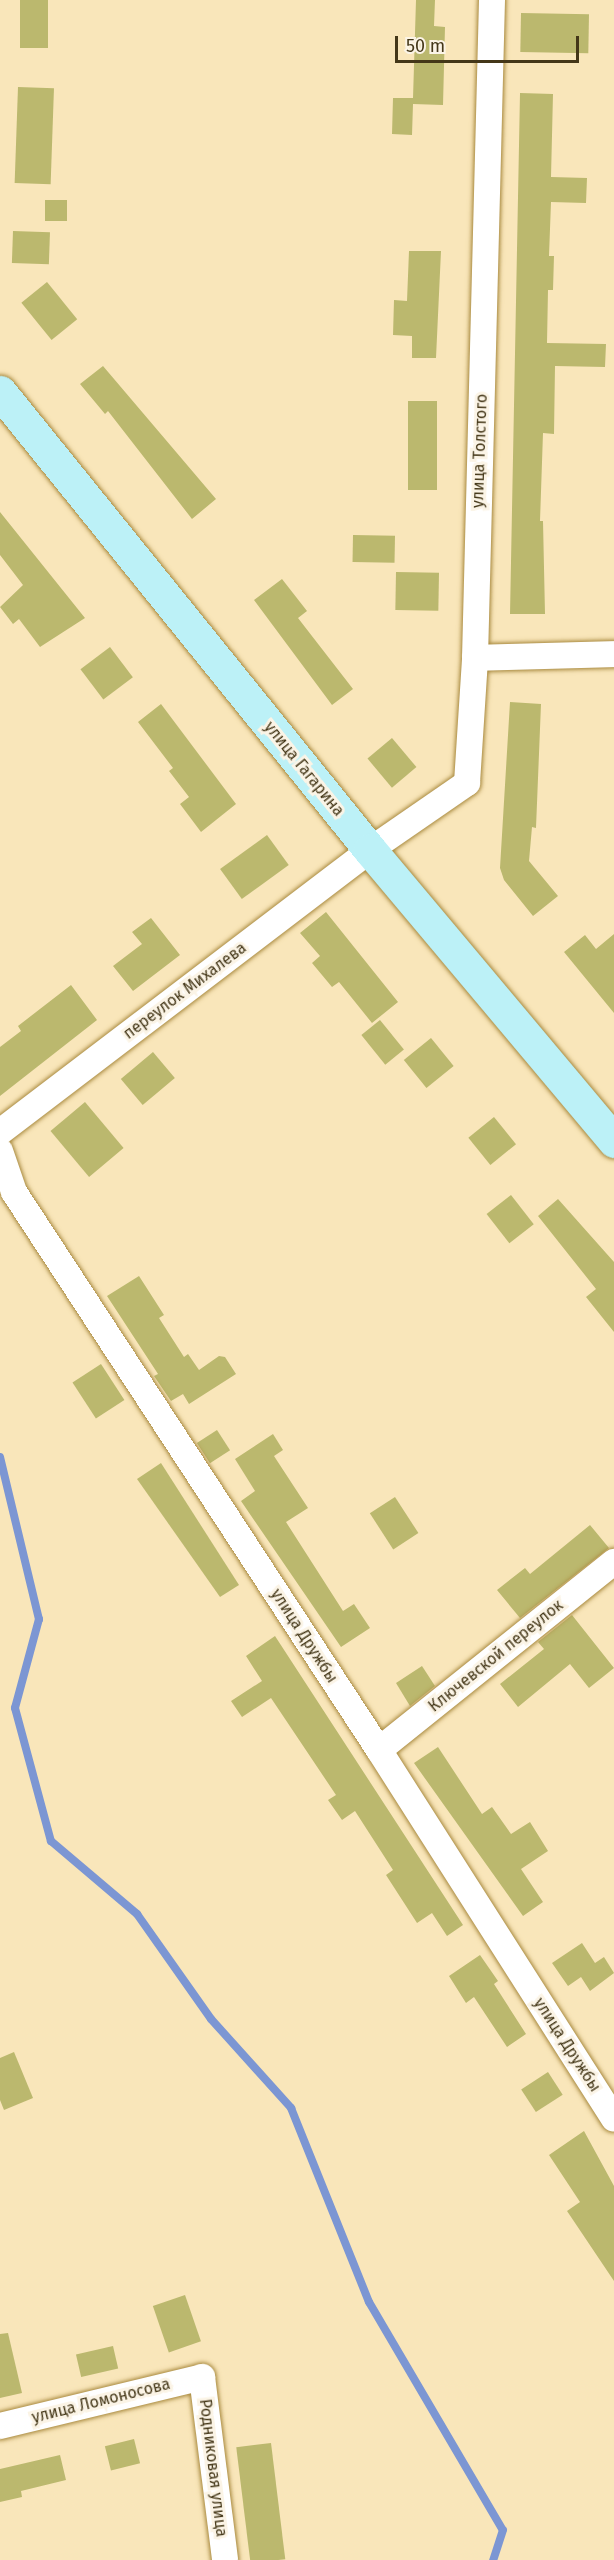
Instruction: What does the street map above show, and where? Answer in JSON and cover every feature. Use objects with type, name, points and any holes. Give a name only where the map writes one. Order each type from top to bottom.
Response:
[{"type":"main road","name":"улица Гагарина","points":[[0,392],[370,850],[614,1141]]},
{"type":"street","name":"улица Толстого","points":[[370,850],[467,783],[475,658],[492,0]]},
{"type":"street","points":[[475,658],[614,654]]},
{"type":"street","name":"переулок Михалева","points":[[0,1132],[370,850]]},
{"type":"street","name":"улица Дружбы","points":[[0,1151],[14,1192],[379,1750],[614,2119]]},
{"type":"street","name":"Ключевской переулок","points":[[379,1750],[614,1562]]},
{"type":"street","name":"улица Ломоносова","points":[[0,2426],[202,2377]]},
{"type":"street","name":"Родниковая улица","points":[[202,2377],[225,2560]]},
{"type":"building","points":[[20,0],[48,0],[48,48],[20,48]]},
{"type":"building","points":[[416,0],[435,0],[434,26],[445,27],[443,105],[413,104],[412,135],[392,134],[393,98],[413,98]]},
{"type":"building","points":[[521,13],[589,14],[588,53],[520,52]]},
{"type":"building","points":[[18,87],[54,88],[51,184],[15,183]]},
{"type":"building","points":[[520,93],[553,94],[551,177],[587,178],[586,203],[551,202],[549,256],[554,256],[553,290],[548,290],[547,343],[606,344],[605,367],[555,366],[554,434],[543,433],[540,521],[543,521],[545,614],[510,614]]},
{"type":"building","points":[[45,200],[67,200],[67,221],[45,221]]},
{"type":"building","points":[[13,231],[50,232],[49,264],[12,263]]},
{"type":"building","points":[[409,251],[441,251],[436,358],[412,358],[412,336],[393,335],[394,300],[407,301]]},
{"type":"building","points":[[47,282],[77,319],[52,340],[21,303]]},
{"type":"building","points":[[103,366],[216,499],[192,519],[108,411],[105,414],[80,384]]},
{"type":"building","points":[[408,401],[437,401],[437,490],[408,490]]},
{"type":"building","points":[[0,512],[85,618],[40,647],[19,619],[13,624],[0,607],[23,585],[0,555]]},
{"type":"building","points":[[353,535],[395,536],[395,563],[353,562]]},
{"type":"building","points":[[396,572],[439,573],[438,611],[395,610]]},
{"type":"building","points":[[282,579],[307,611],[298,618],[353,689],[332,705],[254,600]]},
{"type":"building","points":[[110,647],[133,677],[103,700],[80,669]]},
{"type":"building","points":[[510,702],[541,704],[536,828],[532,827],[529,861],[558,896],[533,916],[504,880],[500,868]]},
{"type":"building","points":[[161,704],[236,804],[201,832],[180,804],[189,797],[169,771],[173,768],[138,722]]},
{"type":"building","points":[[392,738],[416,767],[392,788],[367,759]]},
{"type":"building","points":[[267,835],[289,865],[242,899],[220,869]]},
{"type":"building","points":[[326,912],[398,1002],[372,1023],[339,982],[332,987],[312,963],[320,956],[300,933]]},
{"type":"building","points":[[151,918],[180,955],[133,991],[113,966],[142,944],[132,932]]},
{"type":"building","points":[[614,934],[614,1013],[564,952],[585,935],[596,949]]},
{"type":"building","points":[[71,985],[97,1020],[0,1096],[0,1047],[21,1031],[18,1026]]},
{"type":"building","points":[[380,1020],[404,1050],[385,1065],[361,1035]]},
{"type":"building","points":[[431,1038],[454,1066],[426,1088],[404,1060]]},
{"type":"building","points":[[153,1052],[175,1078],[143,1105],[121,1079]]},
{"type":"building","points":[[85,1102],[124,1148],[89,1177],[51,1131]]},
{"type":"building","points":[[494,1117],[516,1144],[490,1165],[468,1138]]},
{"type":"building","points":[[511,1195],[534,1224],[509,1243],[487,1214]]},
{"type":"building","points":[[558,1199],[614,1262],[614,1332],[586,1297],[596,1289],[538,1216]]},
{"type":"building","points":[[139,1276],[164,1315],[159,1318],[184,1357],[188,1354],[199,1370],[219,1356],[225,1357],[236,1374],[189,1404],[183,1394],[171,1401],[154,1376],[158,1374],[107,1296]]},
{"type":"building","points":[[101,1364],[124,1400],[96,1419],[72,1383]]},
{"type":"building","points":[[217,1430],[230,1450],[210,1463],[197,1443]]},
{"type":"building","points":[[273,1434],[283,1450],[274,1456],[308,1508],[286,1522],[343,1611],[354,1604],[370,1628],[341,1647],[241,1501],[255,1491],[235,1459]]},
{"type":"building","points":[[161,1463],[239,1585],[220,1597],[137,1479]]},
{"type":"building","points":[[395,1497],[418,1533],[393,1549],[370,1513]]},
{"type":"building","points":[[590,1525],[609,1548],[520,1618],[497,1590],[525,1568],[530,1574]]},
{"type":"building","points":[[572,1615],[614,1668],[589,1688],[570,1664],[518,1707],[500,1684],[544,1649],[538,1642]]},
{"type":"building","points":[[275,1636],[463,1925],[447,1936],[432,1913],[417,1923],[386,1875],[393,1870],[355,1811],[342,1820],[328,1800],[336,1795],[271,1698],[242,1717],[231,1701],[262,1681],[246,1656]]},
{"type":"building","points":[[422,1666],[435,1686],[410,1706],[396,1683]]},
{"type":"building","points":[[438,1747],[482,1814],[492,1807],[511,1834],[530,1822],[548,1851],[521,1869],[543,1902],[523,1916],[414,1763]]},
{"type":"building","points":[[582,1943],[595,1963],[604,1957],[614,1973],[590,1991],[581,1977],[568,1986],[552,1963]]},
{"type":"building","points":[[480,1955],[498,1981],[494,1984],[526,2034],[507,2047],[474,1997],[466,2003],[449,1976]]},
{"type":"building","points":[[14,2052],[33,2098],[4,2110],[0,2100],[0,2058]]},
{"type":"building","points":[[548,2072],[563,2095],[536,2112],[521,2089]]},
{"type":"building","points":[[584,2131],[614,2186],[614,2281],[567,2211],[580,2202],[549,2155]]},
{"type":"building","points":[[185,2295],[201,2341],[169,2352],[153,2306]]},
{"type":"building","points":[[8,2333],[22,2393],[0,2398],[0,2334]]},
{"type":"building","points":[[113,2346],[118,2368],[81,2377],[76,2355]]},
{"type":"building","points":[[134,2439],[140,2463],[111,2471],[105,2446]]},
{"type":"building","points":[[271,2443],[285,2559],[250,2560],[236,2447]]},
{"type":"building","points":[[60,2455],[66,2480],[21,2491],[22,2497],[0,2502],[0,2469]]},
{"type":"waterway","points":[[0,1457],[39,1619],[15,1708],[51,1841],[137,1914],[211,2019],[291,2108],[369,2302],[503,2530],[493,2560]]}]
